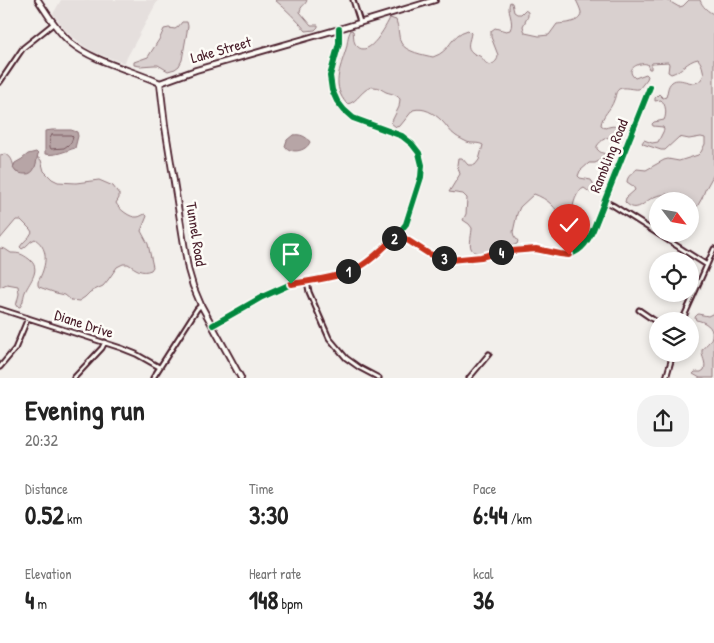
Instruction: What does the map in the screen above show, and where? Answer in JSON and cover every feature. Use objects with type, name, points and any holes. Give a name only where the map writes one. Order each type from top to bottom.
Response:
[{"type":"main road","points":[[38,0],[65,38],[72,44],[102,60],[160,83]]},
{"type":"main road","name":"Tunnel Road","points":[[160,83],[188,269],[201,305],[241,378]]},
{"type":"street","points":[[353,0],[360,22]]},
{"type":"street","name":"Lake Street","points":[[160,83],[196,70],[435,0]]},
{"type":"street","points":[[0,82],[23,48],[54,23]]},
{"type":"street","points":[[213,324],[276,290],[291,284],[356,269],[398,234],[406,224],[421,177],[422,165],[419,153],[402,136],[353,118],[337,101],[332,90],[330,76],[339,43],[339,29]]},
{"type":"street","name":"Rambling Road","points":[[398,234],[429,254],[450,260],[481,257],[499,252],[536,249],[569,255],[577,251],[587,242],[650,87]]},
{"type":"street","points":[[604,201],[707,265]]},
{"type":"street","points":[[686,312],[714,249]]},
{"type":"street","points":[[307,281],[309,292],[326,331],[337,348],[346,358],[379,378]]},
{"type":"street","points":[[153,378],[201,305]]},
{"type":"street","name":"Diane Drive","points":[[0,309],[105,342],[136,354],[159,367]]},
{"type":"street","points":[[639,310],[649,316]]},
{"type":"street","points":[[0,367],[14,349],[28,318]]},
{"type":"street","points":[[74,378],[102,348],[105,342]]},
{"type":"street","points":[[469,378],[489,354]]},
{"type":"street","points":[[666,378],[671,362]]},
{"type":"shaded area","points":[[61,0],[158,0],[124,63],[94,52],[66,31],[53,14]]},
{"type":"shaded area","points":[[275,0],[307,0],[300,12],[311,25],[318,25],[318,27],[315,30],[306,31]]},
{"type":"shaded area","points":[[576,0],[667,0],[679,7],[689,0],[700,0],[714,14],[714,174],[699,203],[699,192],[649,192],[649,200],[640,206],[629,206],[625,202],[626,198],[635,190],[627,180],[637,169],[646,170],[664,160],[679,161],[698,155],[705,144],[705,138],[701,137],[689,139],[679,137],[665,150],[642,143],[644,140],[652,143],[658,142],[664,130],[663,127],[653,126],[652,124],[664,120],[666,115],[663,102],[661,100],[655,101],[655,98],[659,94],[663,98],[666,97],[669,85],[676,80],[696,83],[703,77],[702,65],[698,59],[671,74],[668,72],[668,62],[652,63],[651,69],[649,69],[647,64],[637,65],[632,69],[632,75],[635,78],[646,74],[648,76],[647,79],[639,89],[619,89],[613,104],[603,118],[601,125],[605,128],[612,126],[620,129],[622,132],[619,135],[604,139],[597,146],[599,151],[612,155],[614,158],[605,158],[595,163],[589,163],[580,171],[578,176],[591,180],[596,191],[591,193],[584,188],[579,192],[574,202],[572,213],[576,220],[568,220],[548,201],[534,194],[520,207],[517,214],[513,232],[518,241],[517,244],[479,253],[473,251],[470,246],[472,228],[463,220],[466,214],[467,198],[463,194],[449,192],[460,174],[457,165],[458,158],[462,158],[468,165],[475,165],[479,160],[483,145],[467,142],[457,137],[439,118],[425,110],[413,110],[400,126],[396,127],[391,123],[399,107],[400,99],[395,95],[374,87],[366,90],[354,101],[347,104],[339,91],[338,77],[351,30],[353,31],[356,45],[362,49],[367,48],[376,40],[390,18],[396,20],[400,41],[403,46],[416,53],[433,57],[444,51],[457,35],[468,30],[471,33],[469,48],[474,54],[480,56],[490,65],[496,61],[498,55],[491,37],[491,31],[495,28],[506,31],[510,30],[512,23],[509,9],[510,2],[514,12],[517,14],[521,14],[525,10],[528,12],[523,26],[525,33],[539,36],[549,35],[557,24],[576,20],[581,16]]},
{"type":"shaded area","points":[[182,22],[187,22],[188,26],[182,60],[179,66],[168,71],[158,65],[134,65],[134,62],[148,57],[164,29],[175,29]]},
{"type":"shaded area","points":[[5,154],[11,159],[16,172],[31,172],[37,157],[41,160],[44,171],[58,182],[76,183],[99,180],[113,186],[119,194],[116,203],[122,210],[134,217],[145,214],[147,216],[141,231],[148,244],[153,267],[151,270],[141,271],[128,264],[123,264],[117,267],[103,286],[90,292],[79,301],[71,300],[65,295],[39,287],[38,282],[43,271],[45,259],[43,248],[35,239],[24,248],[20,247],[31,234],[30,229],[21,220],[16,220],[0,239],[0,155]]},
{"type":"shaded area","points":[[0,248],[11,253],[23,255],[35,267],[34,275],[20,307],[16,306],[19,294],[18,286],[7,284],[0,287]]},
{"type":"shaded area","points":[[714,313],[714,378],[700,378],[693,374],[704,370],[705,364],[702,350],[710,340],[712,333],[708,325],[699,321],[699,314],[708,316]]},
{"type":"water","points":[[71,130],[77,132],[75,148],[57,154],[45,154],[45,131]]},
{"type":"water","points":[[293,135],[303,136],[310,142],[302,150],[294,151],[287,149],[285,146],[287,140]]},
{"type":"water","points":[[36,152],[38,154],[36,164],[29,174],[16,172],[13,168],[15,163],[28,154]]},
{"type":"cycle path","points":[[213,325],[262,297],[291,284],[356,269],[367,262],[398,234],[406,224],[421,177],[422,165],[419,153],[402,136],[353,118],[337,101],[332,90],[330,76],[339,43],[339,29]]},
{"type":"cycle path","points":[[398,234],[429,253],[449,260],[473,258],[518,249],[536,249],[562,255],[574,253],[587,241],[593,230],[650,87]]},
{"type":"route","points":[[291,284],[356,269],[398,234],[429,254],[450,260],[481,257],[499,252],[536,249],[569,255]]}]
